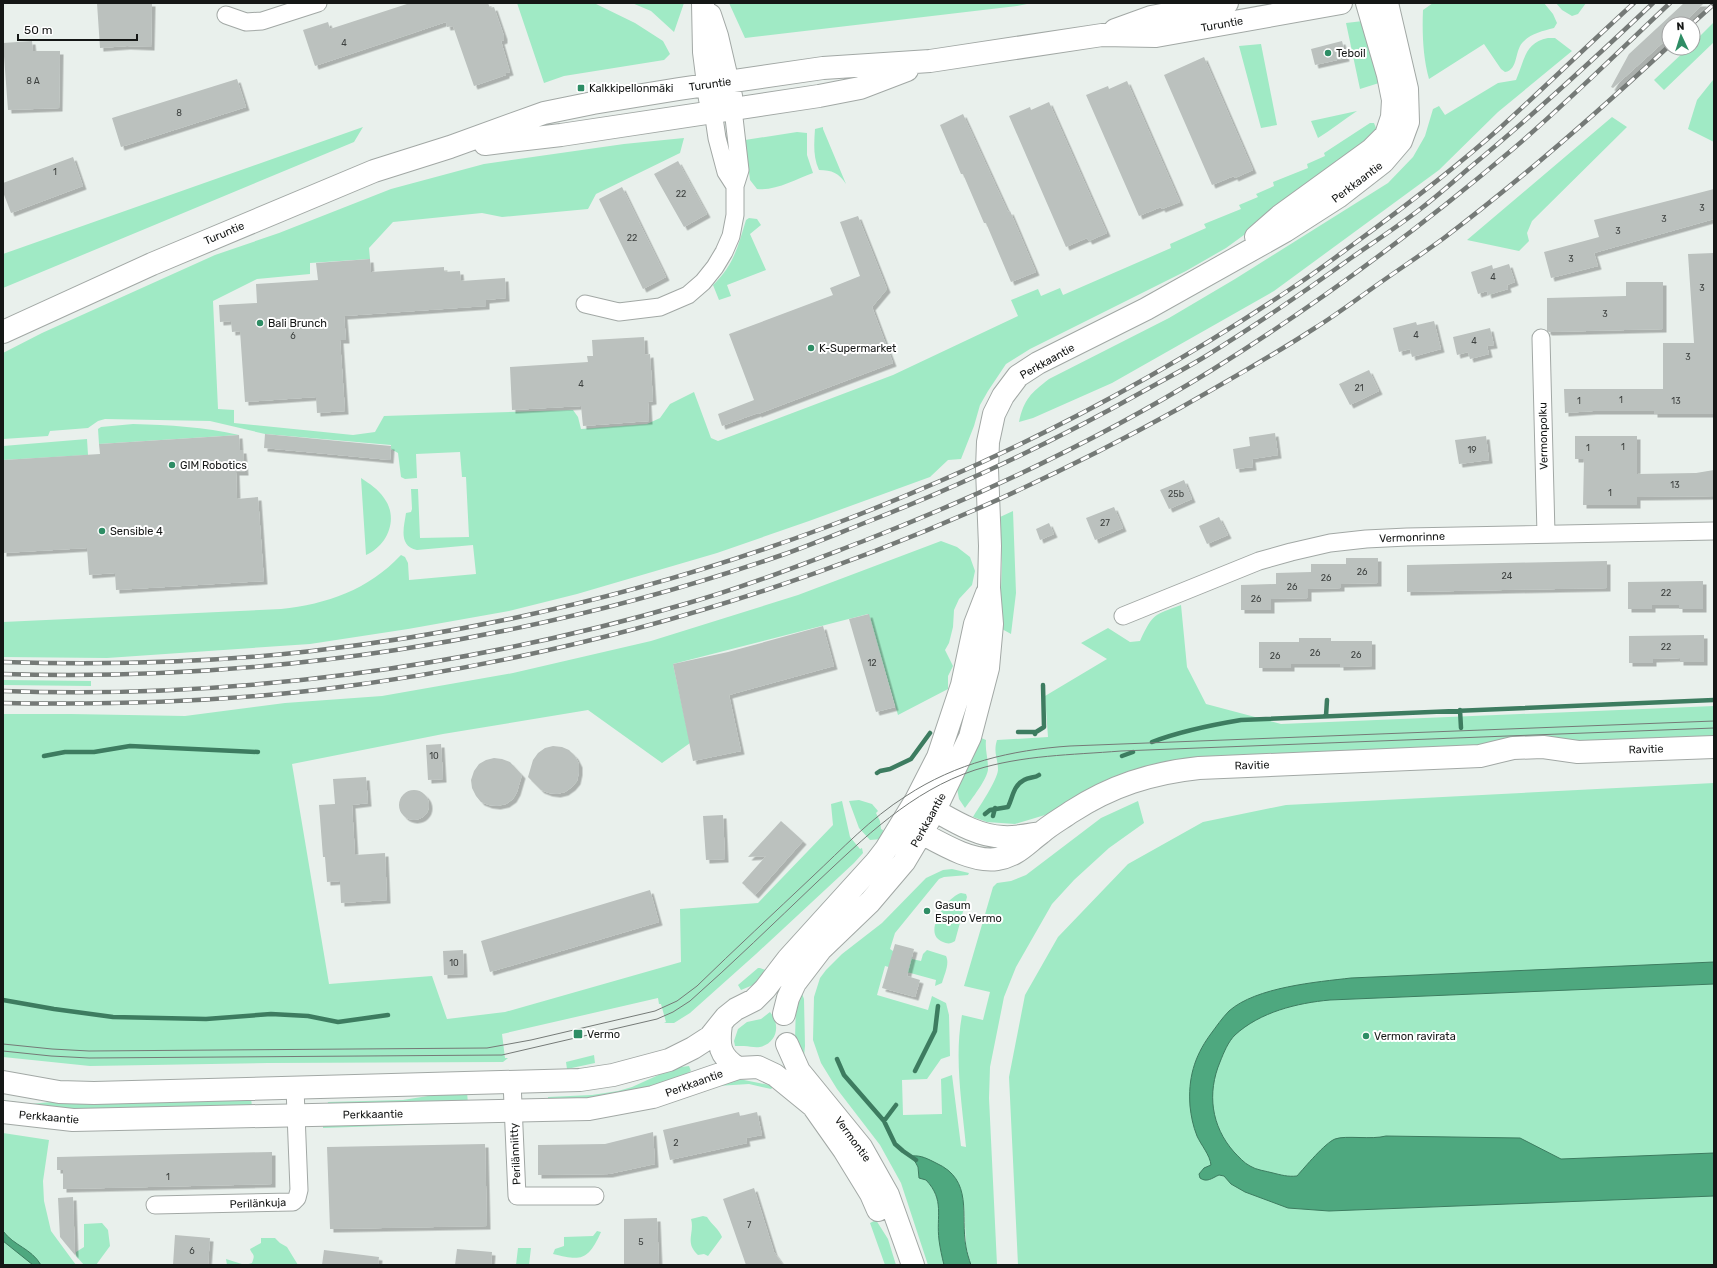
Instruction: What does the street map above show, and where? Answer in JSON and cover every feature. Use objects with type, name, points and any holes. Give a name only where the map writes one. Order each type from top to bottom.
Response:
[{"type":"main road","points":[[703,3],[703,45],[718,83]]},
{"type":"main road","points":[[706,3],[723,110]]},
{"type":"main road","name":"Turuntie","points":[[1102,35],[1151,17],[1226,3]]},
{"type":"main road","name":"Turuntie","points":[[3,332],[152,264],[374,171],[450,148],[544,113],[593,103],[823,68],[930,61],[1102,35],[1156,36],[1341,3]]},
{"type":"main road","name":"Perkkaantie","points":[[1226,263],[1280,216],[1371,150],[1386,135],[1392,117],[1393,100],[1388,75],[1367,3]]},
{"type":"main road","name":"Perkkaantie","points":[[784,1014],[788,998],[795,983],[821,949],[870,902],[897,872],[922,834],[935,810],[970,737],[988,668],[992,624],[989,588],[990,546],[986,469],[994,414],[1003,396],[1018,376],[1038,363],[1146,309],[1285,231],[1338,197],[1383,162],[1401,141],[1408,122],[1409,101],[1387,3]]},
{"type":"main road","name":"Turuntie","points":[[450,148],[561,135],[819,96],[860,88],[930,61]]},
{"type":"main road","name":"Perkkaantie","points":[[754,1000],[797,949],[876,862],[886,849],[916,800],[938,757],[962,685],[975,624],[989,588]]},
{"type":"main road","name":"Ravitie","points":[[902,822],[946,847],[984,859],[997,859],[1019,851],[1031,843],[1040,833],[1095,798],[1117,787],[1142,778],[1169,771],[1198,768],[1480,756],[1513,748],[1543,747],[1578,752],[1714,747]]},
{"type":"main road","name":"Ravitie","points":[[916,800],[973,830],[988,836],[1004,837],[1040,833]]},
{"type":"main road","points":[[3,1082],[59,1092],[295,1088],[580,1080],[642,1069],[669,1060],[693,1048],[710,1037],[726,1017],[736,1009],[754,1000],[768,1002],[779,1007],[784,1014],[788,1026],[787,1044],[777,1054],[748,1067],[728,1062],[722,1053],[719,1036],[721,1024]]},
{"type":"main road","name":"Vermontie","points":[[787,1044],[799,1071],[861,1147],[869,1161],[888,1195],[912,1265]]},
{"type":"main road","name":"Perkkaantie","points":[[3,1112],[72,1120],[589,1109],[653,1098],[748,1067]]},
{"type":"main road","name":"Vermontie","points":[[748,1067],[775,1075],[813,1106],[844,1150],[871,1194],[890,1237],[898,1265]]},
{"type":"street","points":[[226,15],[246,22],[262,21],[318,3]]},
{"type":"street","points":[[585,304],[619,312],[660,307],[688,295],[703,282],[715,267],[731,236],[735,215],[735,186],[740,170],[723,110]]},
{"type":"street","name":"Vermonpolku","points":[[1541,338],[1546,534]]},
{"type":"street","name":"Vermonrinne","points":[[1123,616],[1259,561],[1330,543],[1384,538],[1714,531]]},
{"type":"street","name":"Perilänniitty","points":[[512,1082],[517,1196],[595,1196]]},
{"type":"street","name":"Perilänkuja","points":[[155,1205],[293,1202],[297,1198],[299,1190],[295,1088]]},
{"type":"shaded area","points":[[517,3],[594,3],[635,23],[663,41],[670,54],[664,60],[564,76],[544,83]]},
{"type":"shaded area","points":[[632,3],[684,3],[674,32],[651,11]]},
{"type":"shaded area","points":[[729,3],[1032,3],[745,38]]},
{"type":"shaded area","points":[[1433,3],[1544,3],[1553,14],[1557,23],[1554,28],[1542,31],[1527,38],[1519,49],[1515,63],[1505,72],[1501,69],[1484,44],[1429,79],[1423,45],[1423,10]]},
{"type":"shaded area","points":[[1556,3],[1586,3],[1578,14],[1572,16],[1562,10]]},
{"type":"shaded area","points":[[1363,21],[1379,83],[1360,89],[1346,23]]},
{"type":"shaded area","points":[[1714,22],[1714,42],[1701,54],[1701,35]]},
{"type":"shaded area","points":[[1555,38],[1572,51],[1498,112],[1439,170],[1274,291],[1112,383],[1033,418],[1019,422],[1023,408],[1029,397],[1037,388],[1049,379],[1169,318],[1235,279],[1388,183],[1413,157],[1425,136],[1433,109],[1439,106],[1445,115],[1498,83],[1516,80],[1526,53],[1534,44],[1540,40]]},
{"type":"shaded area","points":[[1261,44],[1277,125],[1261,128],[1239,46]]},
{"type":"shaded area","points":[[1680,56],[1699,56],[1664,90],[1654,80]]},
{"type":"shaded area","points":[[1713,80],[1714,142],[1688,129],[1697,100]]},
{"type":"shaded area","points":[[1357,111],[1328,132],[1318,138],[1311,121]]},
{"type":"shaded area","points":[[1612,117],[1627,127],[1532,221],[1527,233],[1529,241],[1519,251],[1467,240]]},
{"type":"shaded area","points":[[1370,123],[1374,123],[1376,134],[1226,248],[1186,271],[1030,349],[1006,364],[980,405],[974,426],[961,459],[948,460],[930,477],[717,553],[577,594],[509,611],[408,629],[310,644],[107,658],[3,657],[3,622],[298,607],[330,599],[361,586],[375,578],[401,555],[405,557],[408,563],[409,580],[476,574],[473,545],[417,550],[411,548],[407,544],[404,535],[406,513],[411,512],[412,509],[411,489],[418,489],[420,538],[469,537],[466,477],[462,477],[460,452],[416,454],[417,478],[405,479],[401,477],[398,453],[391,449],[391,445],[265,434],[210,421],[105,419],[98,421],[88,428],[50,431],[48,436],[3,439],[3,353],[42,333],[215,255],[279,233],[391,189],[484,164],[624,144],[684,138],[680,153],[596,194],[588,209],[502,217],[482,213],[393,222],[369,248],[370,259],[310,263],[310,274],[257,279],[213,301],[218,409],[234,410],[234,423],[353,435],[375,432],[384,416],[573,410],[578,417],[581,429],[647,424],[660,418],[670,404],[694,392],[711,438],[718,441],[893,375],[1018,316],[1011,300],[1038,289],[1041,296],[1060,288],[1063,295],[1171,248],[1170,244],[1206,228],[1204,224],[1241,209],[1239,205],[1258,197],[1256,194],[1274,186],[1273,182],[1308,168],[1307,164],[1325,156],[1324,153]]},
{"type":"shaded area","points":[[363,127],[354,142],[3,288],[3,254]]},
{"type":"shaded area","points":[[823,127],[846,184],[841,177],[835,173],[819,170],[814,145],[815,129]]},
{"type":"shaded area","points":[[797,132],[807,133],[807,155],[813,173],[779,186],[757,189],[750,180],[745,140]]},
{"type":"shaded area","points":[[749,218],[757,219],[761,225],[750,234],[766,270],[727,285],[731,296],[719,300],[713,285],[731,262],[738,247],[746,220]]},
{"type":"shaded area","points":[[133,424],[187,427],[239,435],[99,444],[98,429],[101,427]]},
{"type":"shaded area","points":[[87,439],[88,455],[3,460],[3,446]]},
{"type":"shaded area","points":[[361,478],[382,495],[391,514],[389,530],[385,538],[380,545],[366,555]]},
{"type":"shaded area","points":[[1013,511],[1016,593],[1011,634],[1002,629],[1000,614],[1002,563],[1000,517]]},
{"type":"shaded area","points":[[941,541],[957,547],[970,557],[975,571],[972,585],[959,599],[954,610],[953,627],[949,643],[945,650],[953,666],[948,676],[948,689],[898,715],[868,614],[673,664],[690,743],[662,763],[588,710],[443,734],[292,764],[329,984],[432,976],[447,1019],[505,1012],[681,962],[680,909],[758,903],[833,825],[831,804],[842,801],[850,837],[860,849],[862,848],[863,853],[756,954],[690,1013],[674,1023],[664,1023],[666,1022],[658,998],[502,1034],[505,1058],[508,1058],[503,1062],[268,1063],[90,1066],[3,1057],[3,714],[185,716],[285,703],[382,696],[513,673],[651,641],[798,595]]},
{"type":"shaded area","points":[[1181,605],[1187,667],[1206,704],[1281,724],[1714,706],[1714,739],[1196,759],[1045,815],[1015,824],[987,822],[973,817],[997,775],[998,766],[995,748],[997,740],[1048,737],[1045,696],[1107,659],[1081,643],[1108,628],[1130,642],[1140,641],[1148,625],[1155,616]]},
{"type":"shaded area","points":[[3,680],[91,681],[91,686],[3,685]]},
{"type":"shaded area","points":[[979,737],[986,740],[988,772],[965,808],[959,799],[956,783]]},
{"type":"shaded area","name":"Vermon ravirata","points":[[1714,783],[1714,1265],[1018,1265],[1009,1077],[1025,995],[1058,937],[1128,864],[1203,822],[1286,805]]},
{"type":"shaded area","points":[[859,800],[872,804],[878,811],[876,813],[880,821],[881,829],[883,830],[882,839],[870,840],[859,828],[849,801]]},
{"type":"shaded area","points":[[1138,801],[1144,823],[1109,848],[1074,880],[1052,904],[1016,967],[1004,997],[990,1067],[989,1098],[997,1265],[971,1265],[966,1246],[964,1204],[913,1159],[918,1167],[919,1178],[926,1180],[932,1187],[938,1201],[938,1231],[944,1265],[928,1265],[901,1183],[880,1145],[837,1089],[821,1063],[813,1040],[814,997],[820,978],[842,954],[882,923],[926,878],[943,870],[952,869],[969,873],[968,875],[944,877],[939,879],[895,933],[890,949],[912,956],[912,959],[921,961],[923,954],[927,950],[946,956],[947,966],[942,983],[935,986],[936,980],[885,966],[877,995],[928,1010],[932,996],[946,1003],[949,1015],[950,1056],[941,1059],[927,1079],[902,1080],[903,1115],[942,1114],[941,1079],[952,1075],[961,1146],[966,1147],[959,1064],[962,1015],[983,1020],[990,992],[964,986],[993,887],[997,883],[1011,881],[1026,875],[1101,818]]},
{"type":"shaded area","points":[[961,893],[966,894],[967,897],[955,941],[944,943],[937,938],[934,931],[935,924],[944,907],[956,895]]},
{"type":"shaded area","points":[[1714,962],[1714,984],[1330,1000],[1292,1006],[1256,1020],[1235,1035],[1228,1044],[1220,1062],[1213,1085],[1213,1097],[1216,1120],[1220,1131],[1234,1152],[1244,1162],[1252,1167],[1282,1175],[1297,1176],[1326,1145],[1335,1139],[1340,1138],[1373,1138],[1386,1136],[1520,1138],[1561,1159],[1714,1153],[1714,1196],[1329,1211],[1288,1208],[1245,1192],[1231,1184],[1224,1176],[1219,1175],[1207,1180],[1200,1178],[1199,1174],[1204,1168],[1211,1165],[1194,1128],[1190,1106],[1190,1087],[1193,1069],[1204,1043],[1229,1011],[1255,996],[1287,987],[1321,981],[1351,978]]},
{"type":"shaded area","points":[[758,968],[768,971],[753,985],[741,990],[738,985]]},
{"type":"shaded area","points":[[801,991],[804,999],[804,1056],[795,1039],[796,1004]]},
{"type":"shaded area","points":[[770,1012],[775,1022],[776,1033],[770,1042],[760,1047],[735,1046],[734,1041],[738,1029],[747,1022],[761,1019]]},
{"type":"shaded area","points":[[594,1055],[595,1063],[567,1069],[566,1062]]},
{"type":"shaded area","points":[[689,1066],[691,1071],[657,1086],[640,1091],[603,1097],[548,1102],[548,1097],[592,1095],[618,1091],[632,1087],[674,1068]]},
{"type":"shaded area","points":[[739,1079],[774,1086],[771,1089],[749,1084],[717,1086]]},
{"type":"shaded area","points":[[467,1092],[468,1104],[327,1106],[328,1102],[403,1100]]},
{"type":"shaded area","points":[[251,1097],[252,1108],[78,1112],[3,1104],[3,1100],[30,1104],[62,1101]]},
{"type":"shaded area","points":[[466,1118],[467,1123],[323,1128],[323,1122]]},
{"type":"shaded area","points":[[3,1133],[49,1140],[43,1181],[44,1201],[51,1231],[76,1265],[3,1265]]},
{"type":"shaded area","points":[[912,1156],[921,1157],[936,1163],[948,1170],[956,1179],[961,1189],[963,1199],[966,1247],[971,1265],[944,1265],[939,1240],[938,1201],[936,1194],[926,1180],[919,1178],[918,1167]]},
{"type":"shaded area","points":[[703,1216],[707,1217],[722,1237],[708,1256],[704,1254],[698,1255],[691,1242],[691,1219]]},
{"type":"shaded area","points":[[876,1220],[888,1239],[896,1265],[885,1265],[870,1223]]},
{"type":"shaded area","points":[[102,1223],[108,1230],[110,1246],[96,1265],[84,1265],[76,1256],[76,1252],[84,1247],[84,1224]]},
{"type":"shaded area","points":[[3,1231],[7,1236],[37,1259],[41,1265],[33,1265],[3,1241]]},
{"type":"shaded area","points":[[597,1231],[601,1232],[592,1249],[587,1254],[577,1258],[570,1258],[553,1254],[555,1249],[564,1246],[564,1237],[593,1236]]},
{"type":"shaded area","points":[[261,1238],[275,1238],[287,1247],[298,1265],[245,1265],[252,1263],[254,1256],[250,1249],[261,1243]]},
{"type":"shaded area","points":[[518,1248],[531,1248],[529,1265],[516,1265]]},
{"type":"shaded area","points":[[226,1259],[245,1265],[227,1265]]},
{"type":"building","points":[[97,3],[152,3],[151,47],[127,46],[100,48]]},
{"type":"building","points":[[410,3],[488,3],[490,8],[494,7],[504,36],[504,40],[501,41],[510,72],[506,73],[506,75],[474,86],[453,26],[447,27],[446,22],[315,66],[303,30],[328,22],[330,29]]},
{"type":"building","points":[[1684,3],[1704,3],[1691,16],[1670,16]]},
{"type":"building","points":[[1661,24],[1661,44],[1613,88],[1611,87],[1629,54]]},
{"type":"building","points":[[32,41],[33,51],[60,51],[59,108],[8,110],[3,43]]},
{"type":"building","points":[[1342,41],[1346,58],[1315,65],[1311,49]]},
{"type":"building","points":[[1204,57],[1253,170],[1235,178],[1234,176],[1212,185],[1164,75]]},
{"type":"building","points":[[237,79],[246,107],[121,147],[112,118]]},
{"type":"building","points":[[1127,81],[1180,202],[1162,209],[1161,207],[1139,216],[1086,95],[1108,86],[1109,89]]},
{"type":"building","points":[[1049,102],[1107,233],[1089,241],[1087,238],[1066,247],[1009,116],[1030,107],[1031,110]]},
{"type":"building","points":[[963,114],[1008,212],[1010,211],[1036,272],[1011,282],[986,223],[984,223],[963,174],[961,174],[940,125]]},
{"type":"building","points":[[73,157],[83,186],[11,213],[3,192],[3,183]]},
{"type":"building","points":[[678,161],[707,214],[684,227],[654,174]]},
{"type":"building","points":[[622,187],[666,277],[643,289],[599,199]]},
{"type":"building","points":[[1714,189],[1714,219],[1594,253],[1598,266],[1551,278],[1544,252],[1599,237],[1594,220]]},
{"type":"building","name":"K-Supermarket","points":[[858,216],[887,289],[872,307],[893,363],[722,426],[718,414],[754,400],[729,334],[833,295],[830,288],[860,276],[840,222]]},
{"type":"building","points":[[1714,253],[1714,414],[1654,414],[1654,411],[1593,411],[1565,413],[1564,389],[1663,389],[1663,343],[1694,343],[1688,254]]},
{"type":"building","points":[[370,259],[371,272],[444,267],[444,272],[460,271],[461,281],[505,278],[506,298],[486,300],[486,306],[344,316],[346,340],[340,340],[345,411],[317,413],[316,397],[245,402],[240,331],[232,332],[231,321],[220,322],[219,305],[257,303],[256,284],[318,280],[316,263]]},
{"type":"building","points":[[1509,264],[1515,282],[1507,285],[1508,289],[1488,295],[1487,291],[1478,294],[1471,272],[1492,265],[1493,269]]},
{"type":"building","points":[[1626,282],[1663,282],[1663,329],[1547,331],[1547,298],[1626,296]]},
{"type":"building","points":[[1434,321],[1441,349],[1412,357],[1410,349],[1399,352],[1393,328],[1416,322],[1417,325]]},
{"type":"building","points":[[1490,328],[1494,345],[1487,346],[1489,354],[1470,359],[1468,352],[1457,355],[1453,337]]},
{"type":"building","points":[[644,337],[645,355],[650,354],[653,401],[648,402],[649,421],[583,426],[581,406],[512,410],[510,367],[588,362],[587,356],[593,356],[592,340]]},
{"type":"building","points":[[1369,370],[1379,391],[1350,405],[1339,384]]},
{"type":"building","points":[[1275,433],[1278,455],[1252,459],[1253,467],[1236,469],[1233,449],[1250,446],[1249,437]]},
{"type":"building","points":[[265,434],[391,446],[390,460],[264,448]]},
{"type":"building","points":[[239,435],[240,450],[243,450],[245,472],[236,472],[237,499],[258,497],[264,581],[116,590],[115,573],[89,575],[87,548],[3,553],[3,460],[100,454],[99,444]]},
{"type":"building","points":[[1486,436],[1489,460],[1459,464],[1455,440]]},
{"type":"building","points":[[1575,436],[1637,436],[1637,474],[1696,473],[1714,470],[1714,496],[1637,497],[1637,505],[1583,505],[1584,459],[1575,459]]},
{"type":"building","points":[[1184,480],[1192,499],[1169,509],[1160,490]]},
{"type":"building","points":[[1114,507],[1123,528],[1095,540],[1086,518]]},
{"type":"building","points":[[1219,517],[1228,535],[1207,544],[1199,526]]},
{"type":"building","points":[[1049,523],[1054,534],[1040,540],[1036,529]]},
{"type":"building","points":[[1346,558],[1378,558],[1378,583],[1341,584],[1341,588],[1308,589],[1308,598],[1271,599],[1271,610],[1241,610],[1241,585],[1276,584],[1276,573],[1311,572],[1311,564],[1346,564]]},
{"type":"building","points":[[1607,561],[1607,588],[1407,592],[1407,565]]},
{"type":"building","points":[[1703,581],[1703,609],[1679,609],[1679,605],[1652,605],[1652,609],[1628,609],[1628,582]]},
{"type":"building","points":[[869,614],[895,707],[876,712],[849,619]]},
{"type":"building","points":[[823,626],[834,666],[729,695],[741,751],[693,761],[673,664],[728,652]]},
{"type":"building","points":[[1704,635],[1704,662],[1680,662],[1680,658],[1653,659],[1653,663],[1629,663],[1629,636]]},
{"type":"building","points":[[1299,638],[1331,638],[1331,641],[1372,641],[1372,666],[1340,667],[1340,664],[1291,664],[1291,668],[1259,668],[1259,642],[1299,642]]},
{"type":"building","points":[[441,744],[443,779],[428,780],[426,745]]},
{"type":"building","points":[[553,746],[562,747],[569,750],[575,756],[579,764],[577,781],[565,792],[557,794],[541,790],[528,777],[533,760],[538,753],[545,748]]},
{"type":"building","points":[[494,758],[510,762],[522,775],[517,792],[513,799],[506,804],[497,806],[481,802],[472,788],[471,780],[474,771],[479,764]]},
{"type":"building","points":[[366,777],[368,803],[352,805],[355,855],[385,853],[387,900],[341,903],[340,881],[327,882],[325,857],[323,857],[319,805],[335,804],[333,779]]},
{"type":"building","points":[[414,790],[425,794],[429,805],[425,816],[414,820],[403,816],[399,805],[403,794]]},
{"type":"building","points":[[723,815],[725,859],[706,860],[703,816]]},
{"type":"building","points":[[781,821],[803,841],[755,895],[742,883],[766,856],[748,857]]},
{"type":"building","points":[[650,890],[659,922],[490,972],[481,941]]},
{"type":"building","points":[[895,944],[914,949],[907,976],[920,980],[915,997],[882,988]]},
{"type":"building","points":[[463,950],[464,974],[444,975],[443,951]]},
{"type":"building","points":[[739,1112],[740,1116],[757,1112],[762,1135],[746,1138],[747,1143],[670,1160],[663,1130]]},
{"type":"building","points":[[653,1132],[655,1164],[609,1174],[538,1175],[538,1145],[605,1144]]},
{"type":"building","points":[[485,1144],[487,1226],[330,1229],[327,1147]]},
{"type":"building","points":[[272,1152],[272,1184],[63,1189],[63,1170],[57,1170],[57,1157]]},
{"type":"building","points":[[754,1188],[774,1252],[783,1265],[746,1265],[723,1199]]},
{"type":"building","points":[[73,1197],[75,1255],[60,1237],[58,1198]]},
{"type":"building","points":[[657,1218],[659,1265],[624,1265],[624,1219]]},
{"type":"building","points":[[175,1235],[210,1238],[208,1265],[173,1265]]},
{"type":"building","points":[[457,1249],[492,1252],[491,1265],[455,1265]]},
{"type":"building","points":[[324,1250],[379,1257],[378,1265],[322,1265]]},
{"type":"waterway","points":[[1035,734],[1044,727],[1043,685]]},
{"type":"waterway","points":[[1326,716],[1327,700]]},
{"type":"waterway","points":[[1152,742],[1196,729],[1241,720],[1714,700]]},
{"type":"waterway","points":[[1460,710],[1461,728]]},
{"type":"waterway","points":[[1018,732],[1036,732]]},
{"type":"waterway","points":[[877,773],[890,769],[911,759],[930,733]]},
{"type":"waterway","points":[[44,756],[65,752],[94,752],[130,746],[258,752]]},
{"type":"waterway","points":[[1122,756],[1133,752]]},
{"type":"waterway","points":[[985,814],[990,810],[1008,807],[1020,782],[1039,775]]},
{"type":"waterway","points":[[993,816],[995,808]]},
{"type":"waterway","points":[[3,1000],[113,1017],[206,1019],[271,1014],[308,1016],[338,1022],[388,1015]]},
{"type":"waterway","points":[[915,1071],[935,1031],[938,1006]]},
{"type":"waterway","points":[[837,1059],[844,1075],[884,1121],[895,1144],[916,1160]]},
{"type":"waterway","points":[[884,1121],[896,1105]]},
{"type":"tram line","points":[[3,1044],[89,1051],[487,1048],[531,1040],[655,1011],[677,1001],[697,986],[857,834],[893,805],[944,775],[985,760],[1005,755],[1070,746],[1714,721]]},
{"type":"tram line","points":[[3,1051],[89,1058],[502,1055],[657,1019],[673,1012],[690,1001],[738,958],[852,849],[909,803],[952,779],[975,770],[1011,761],[1047,756],[1121,751],[1714,728]]},
{"type":"railway","points":[[3,662],[119,663],[197,661],[312,651],[442,632],[571,605],[699,570],[824,528],[946,478],[1065,422],[1181,358],[1292,288],[1390,217],[1465,158],[1501,127],[1634,3]]},
{"type":"railway","points":[[3,674],[102,675],[201,671],[300,663],[398,650],[495,633],[592,611],[688,585],[782,555],[902,508],[1007,462],[1075,428],[1198,361],[1280,308],[1432,200],[1585,67],[1653,3]]},
{"type":"railway","points":[[3,691],[89,692],[176,690],[262,684],[433,662],[518,646],[685,604],[774,575],[906,524],[996,485],[1085,442],[1212,370],[1290,319],[1367,265],[1478,179],[1553,114],[1670,3]]},
{"type":"railway","points":[[1701,16],[1714,4]]},
{"type":"railway","points":[[3,703],[81,704],[199,700],[317,690],[431,673],[543,651],[653,624],[762,591],[870,553],[975,510],[1078,461],[1180,408],[1249,369],[1299,338],[1444,238],[1559,145],[1661,53]]},
{"type":"place","name":"Teboil","points":[[1328,53]]},
{"type":"place","name":"Kalkkipellonmäki","points":[[581,88]]},
{"type":"place","name":"Bali Brunch","points":[[260,323]]},
{"type":"place","name":"K-Supermarket","points":[[811,348]]},
{"type":"place","name":"GIM Robotics","points":[[172,465]]},
{"type":"place","name":"Sensible 4","points":[[102,531]]},
{"type":"place","name":"Gasum Espoo Vermo","points":[[927,911]]},
{"type":"place","name":"Vermo","points":[[578,1034]]},
{"type":"place","name":"Vermon ravirata","points":[[1366,1036]]}]
